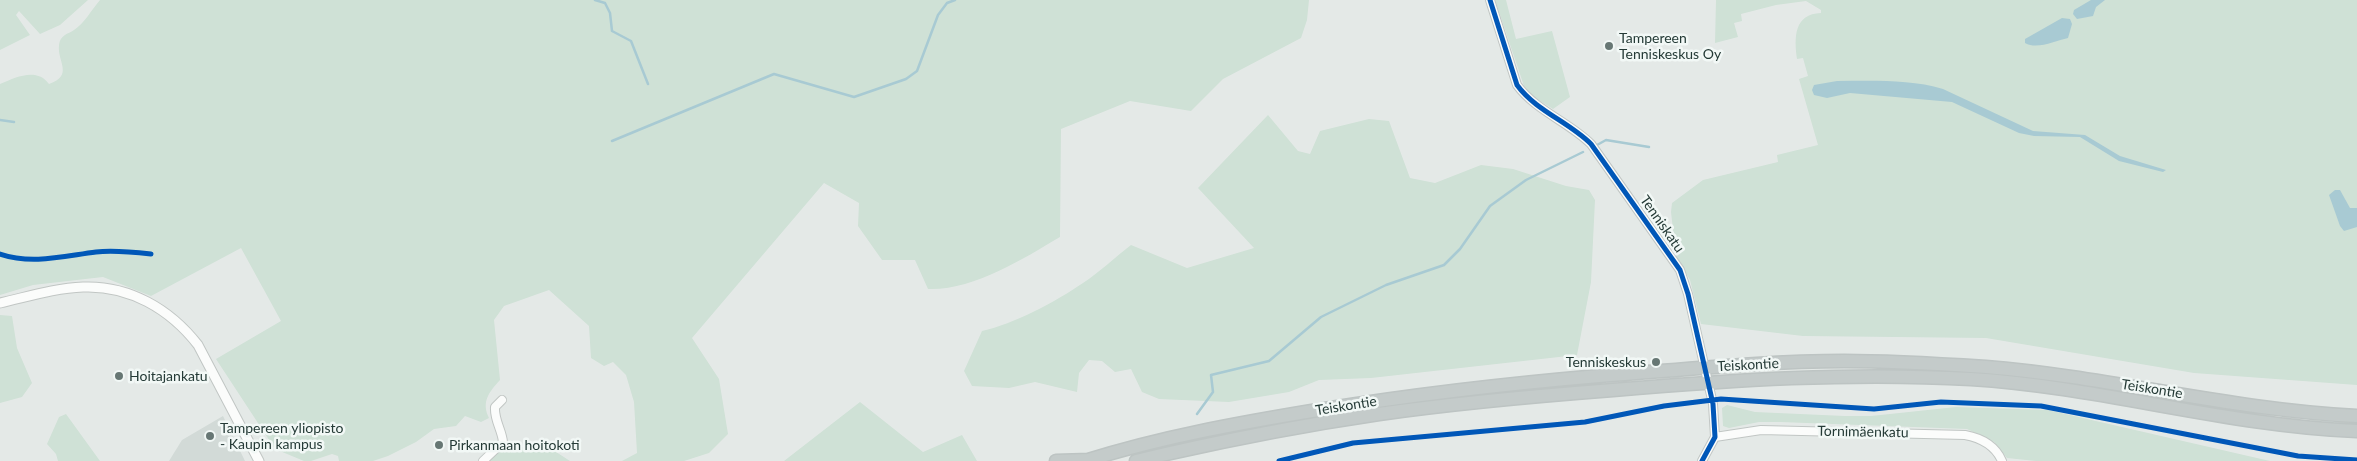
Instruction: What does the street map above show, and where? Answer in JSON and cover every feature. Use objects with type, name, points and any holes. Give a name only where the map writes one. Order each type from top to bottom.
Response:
[{"type":"highway","name":"Teiskontie","points":[[1056,461],[1087,460],[1168,438],[1277,417],[1401,397],[1532,382],[1706,368],[1846,361],[1981,367],[2070,376],[2294,411],[2357,416]]},
{"type":"highway","name":"Teiskontie","points":[[1136,461],[1227,440],[1376,414],[1512,398],[1710,383],[1839,376],[1972,380],[2092,394],[2293,426],[2357,431]]},
{"type":"street","name":"Tenniskatu","points":[[1490,0],[1517,85],[1524,94],[1582,135],[1591,144],[1680,270],[1688,294],[1710,383],[1715,437]]},
{"type":"street","points":[[0,303],[83,287],[126,293],[158,307],[186,329],[198,345],[259,461]]},
{"type":"street","points":[[482,461],[503,442],[494,415],[495,407],[502,400]]},
{"type":"street","name":"Tornimäenkatu","points":[[1715,437],[1761,430],[1965,435],[1980,439],[1992,446],[2002,461]]},
{"type":"street","points":[[1702,461],[1715,437]]},
{"type":"shaded area","name":"Tampereen yliopisto - Kaupin kampus","points":[[223,416],[245,461],[169,461],[182,440]]},
{"type":"green space","points":[[0,0],[88,0],[60,25],[40,34],[19,11],[16,15],[30,35],[0,50]]},
{"type":"green space","points":[[100,0],[1309,0],[1307,20],[1301,38],[1223,79],[1191,111],[1130,101],[1061,129],[1060,237],[1014,264],[979,279],[962,285],[928,289],[915,260],[882,260],[858,226],[859,203],[824,183],[692,338],[719,379],[728,434],[709,453],[684,461],[622,461],[637,453],[634,402],[626,375],[613,362],[604,366],[591,358],[589,326],[549,290],[504,306],[494,320],[500,380],[487,398],[486,407],[489,418],[481,422],[465,416],[456,426],[434,429],[416,442],[373,461],[339,461],[338,456],[332,454],[311,461],[304,461],[275,449],[216,359],[281,321],[241,248],[151,296],[103,277],[33,285],[0,295],[0,84],[26,75],[39,76],[49,84],[57,80],[63,72],[59,51],[61,39],[81,24]]},
{"type":"green space","points":[[1495,0],[1506,0],[1516,39],[1552,31],[1570,97],[1553,109],[1532,96],[1524,86]]},
{"type":"green space","points":[[1716,0],[2357,0],[2357,385],[2194,373],[1986,338],[1803,336],[1701,324],[1690,280],[1676,256],[1671,212],[1672,203],[1703,180],[1778,162],[1777,155],[1818,145],[1799,79],[1808,76],[1803,58],[1797,59],[1796,35],[1801,22],[1805,18],[1812,14],[1821,13],[1821,10],[1806,1],[1776,5],[1741,14],[1742,21],[1734,23],[1738,37],[1715,43]]},
{"type":"green space","points":[[1268,115],[1298,151],[1310,154],[1320,131],[1369,119],[1389,121],[1410,178],[1435,183],[1481,165],[1513,169],[1566,186],[1589,190],[1595,200],[1591,282],[1577,355],[1371,378],[1319,380],[1289,392],[1229,402],[1159,399],[1142,392],[1131,369],[1115,372],[1102,361],[1089,360],[1079,373],[1077,392],[1035,382],[1009,388],[972,386],[964,371],[982,331],[1021,318],[1060,298],[1089,279],[1131,245],[1187,268],[1254,248],[1198,188]]},
{"type":"green space","points":[[0,315],[12,316],[17,348],[32,383],[22,397],[0,403]]},
{"type":"green space","points":[[860,402],[923,452],[962,435],[977,461],[784,461]]},
{"type":"green space","points":[[1727,405],[1755,412],[1845,416],[1871,416],[1956,407],[2048,410],[2270,461],[2036,461],[2007,458],[1994,442],[1967,429],[1780,422],[1759,422],[1729,428],[1723,426],[1722,408]]},
{"type":"green space","points":[[66,414],[100,461],[58,461],[56,454],[47,444],[59,417]]},
{"type":"green space","points":[[503,446],[553,450],[570,461],[489,461]]},
{"type":"water","points":[[2091,0],[2105,0],[2096,7],[2093,16],[2077,19],[2073,14],[2074,10]]},
{"type":"water","points":[[2062,18],[2070,19],[2072,24],[2068,38],[2035,46],[2025,43],[2025,39]]},
{"type":"water","points":[[1837,81],[1904,82],[1943,89],[2033,131],[2085,135],[2120,156],[2166,170],[2163,172],[2119,161],[2080,137],[2034,136],[2019,133],[1952,102],[1850,93],[1827,98],[1814,95],[1812,90],[1814,85]]},
{"type":"water","points":[[2335,190],[2340,190],[2350,208],[2357,208],[2357,227],[2344,231],[2340,226],[2329,195]]},
{"type":"waterway","points":[[595,0],[605,3],[610,13],[612,31],[631,41],[648,84]]},
{"type":"waterway","points":[[612,141],[774,74],[854,97],[906,79],[917,71],[938,15],[947,3],[955,0]]},
{"type":"waterway","points":[[0,120],[14,122]]},
{"type":"waterway","points":[[1597,145],[1606,140],[1649,147]]},
{"type":"waterway","points":[[1197,414],[1213,392],[1211,375],[1269,361],[1321,317],[1386,285],[1444,265],[1460,249],[1490,206],[1526,180],[1583,152]]},
{"type":"cycle path","points":[[1490,0],[1517,85],[1533,102],[1573,129],[1591,144],[1680,270],[1688,294],[1713,404],[1715,437],[1702,461]]},
{"type":"cycle path","points":[[0,254],[24,259],[60,257],[103,251],[151,254]]},
{"type":"cycle path","points":[[1279,461],[1353,443],[1585,422],[1664,406],[1721,399],[1874,409],[1941,402],[2041,406],[2298,456],[2357,460]]},
{"type":"place","name":"Tampereen Tenniskeskus Oy","points":[[1609,46]]},
{"type":"place","name":"Tenniskeskus","points":[[1656,362]]},
{"type":"place","name":"Hoitajankatu","points":[[119,376]]},
{"type":"place","name":"Tampereen yliopisto - Kaupin kampus","points":[[210,436]]},
{"type":"place","name":"Pirkanmaan hoitokoti","points":[[439,445]]}]
